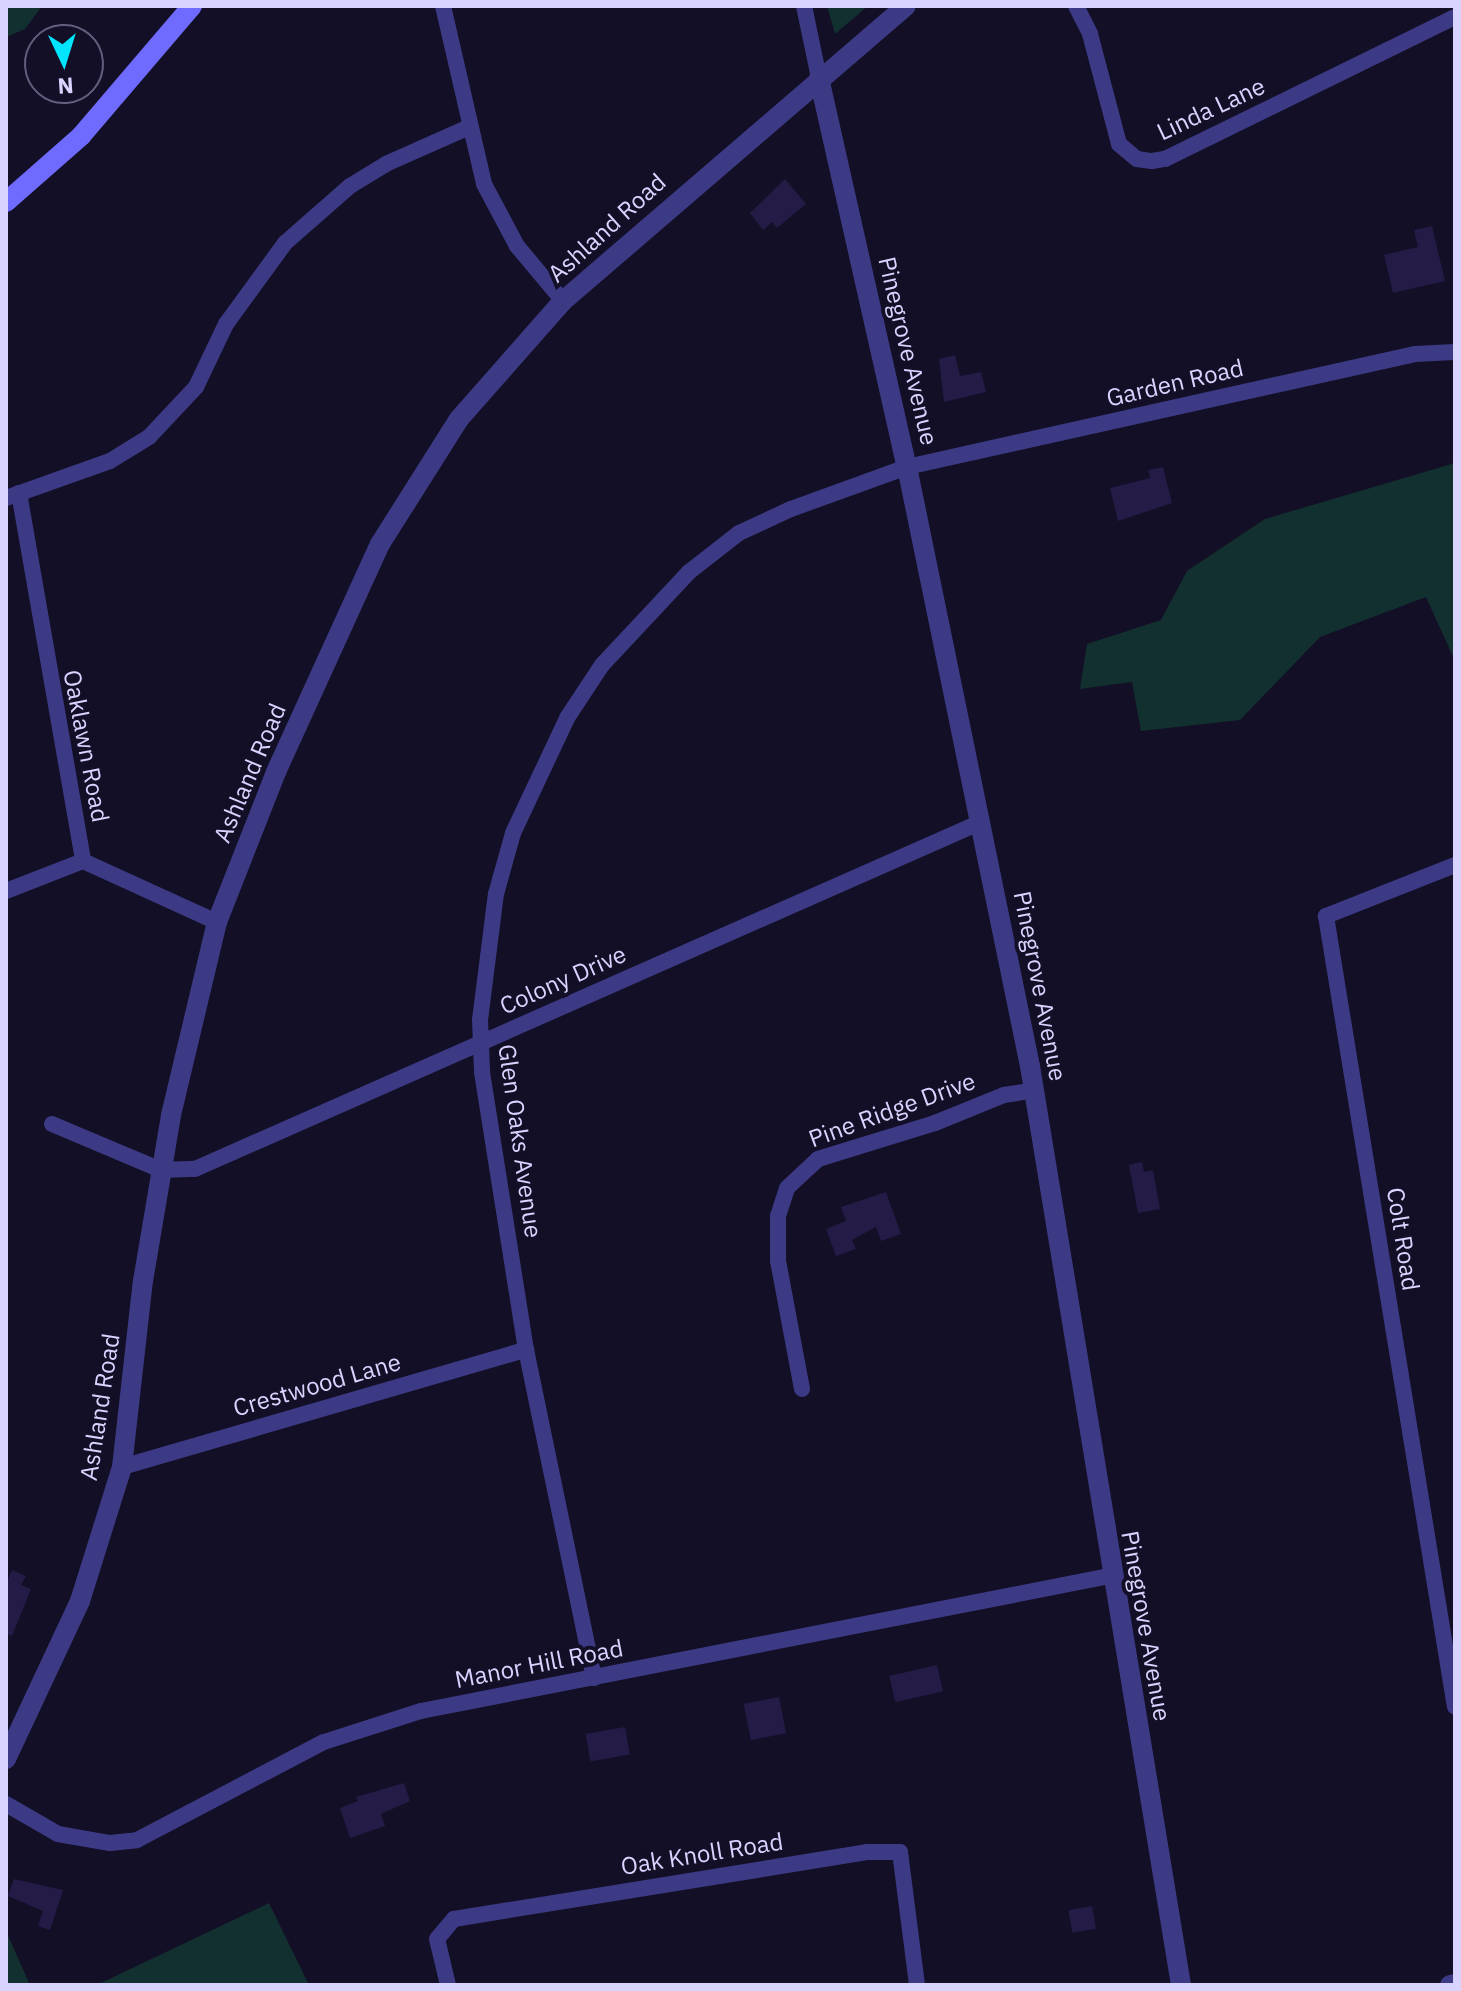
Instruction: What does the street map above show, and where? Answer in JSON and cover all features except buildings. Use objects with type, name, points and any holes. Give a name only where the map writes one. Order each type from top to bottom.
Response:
[{"type":"main road","points":[[6,202],[81,136],[192,6]]},
{"type":"street","points":[[443,6],[467,128],[499,216],[563,301]]},
{"type":"street","name":"Pinegrove Avenue","points":[[804,6],[907,467],[1034,1090],[1110,1576],[1181,1985]]},
{"type":"street","name":"Ashland Road","points":[[6,1759],[75,1613],[122,1467],[161,1170],[188,1033],[217,922],[276,772],[380,544],[459,419],[563,301],[906,6]]},
{"type":"street","name":"Linda Lane","points":[[1076,6],[1090,34],[1119,144],[1137,159],[1152,161],[1165,159],[1455,17]]},
{"type":"street","points":[[12,496],[100,466],[149,437],[196,387],[226,324],[257,277],[295,233],[350,186],[388,163],[467,128]]},
{"type":"street","name":"Garden Road","points":[[907,467],[1415,354],[1455,352]]},
{"type":"street","name":"Glen Oaks Avenue","points":[[594,1678],[526,1350],[481,1042],[485,957],[513,833],[567,718],[602,665],[689,572],[739,533],[907,467]]},
{"type":"street","name":"Oaklawn Road","points":[[12,496],[83,861]]},
{"type":"street","name":"Colony Drive","points":[[161,1170],[195,1169],[981,822]]},
{"type":"street","points":[[6,891],[83,861],[217,922]]},
{"type":"street","name":"Colt Road","points":[[1455,865],[1326,916],[1455,1707]]},
{"type":"street","name":"Pine Ridge Drive","points":[[802,1389],[778,1261],[778,1216],[787,1188],[818,1159],[935,1123],[1004,1095],[1034,1090]]},
{"type":"street","points":[[52,1124],[161,1170]]},
{"type":"street","name":"Crestwood Lane","points":[[122,1467],[526,1350]]},
{"type":"street","name":"Manor Hill Road","points":[[6,1804],[58,1834],[110,1843],[137,1840],[324,1742],[421,1711],[1110,1576]]},
{"type":"street","name":"Oak Knoll Road","points":[[448,1985],[437,1939],[454,1919],[867,1852],[900,1852],[917,1985]]},
{"type":"green space","points":[[6,6],[42,6],[29,24],[24,24],[24,29],[6,37]]},
{"type":"green space","points":[[827,6],[868,6],[835,34]]},
{"type":"green space","points":[[1455,463],[1455,661],[1426,597],[1320,637],[1240,720],[1141,731],[1132,682],[1080,689],[1087,644],[1161,620],[1187,571],[1265,519]]},
{"type":"green space","points":[[269,1903],[309,1985],[91,1985],[103,1982]]},
{"type":"green space","points":[[6,1931],[30,1985],[6,1985]]}]
